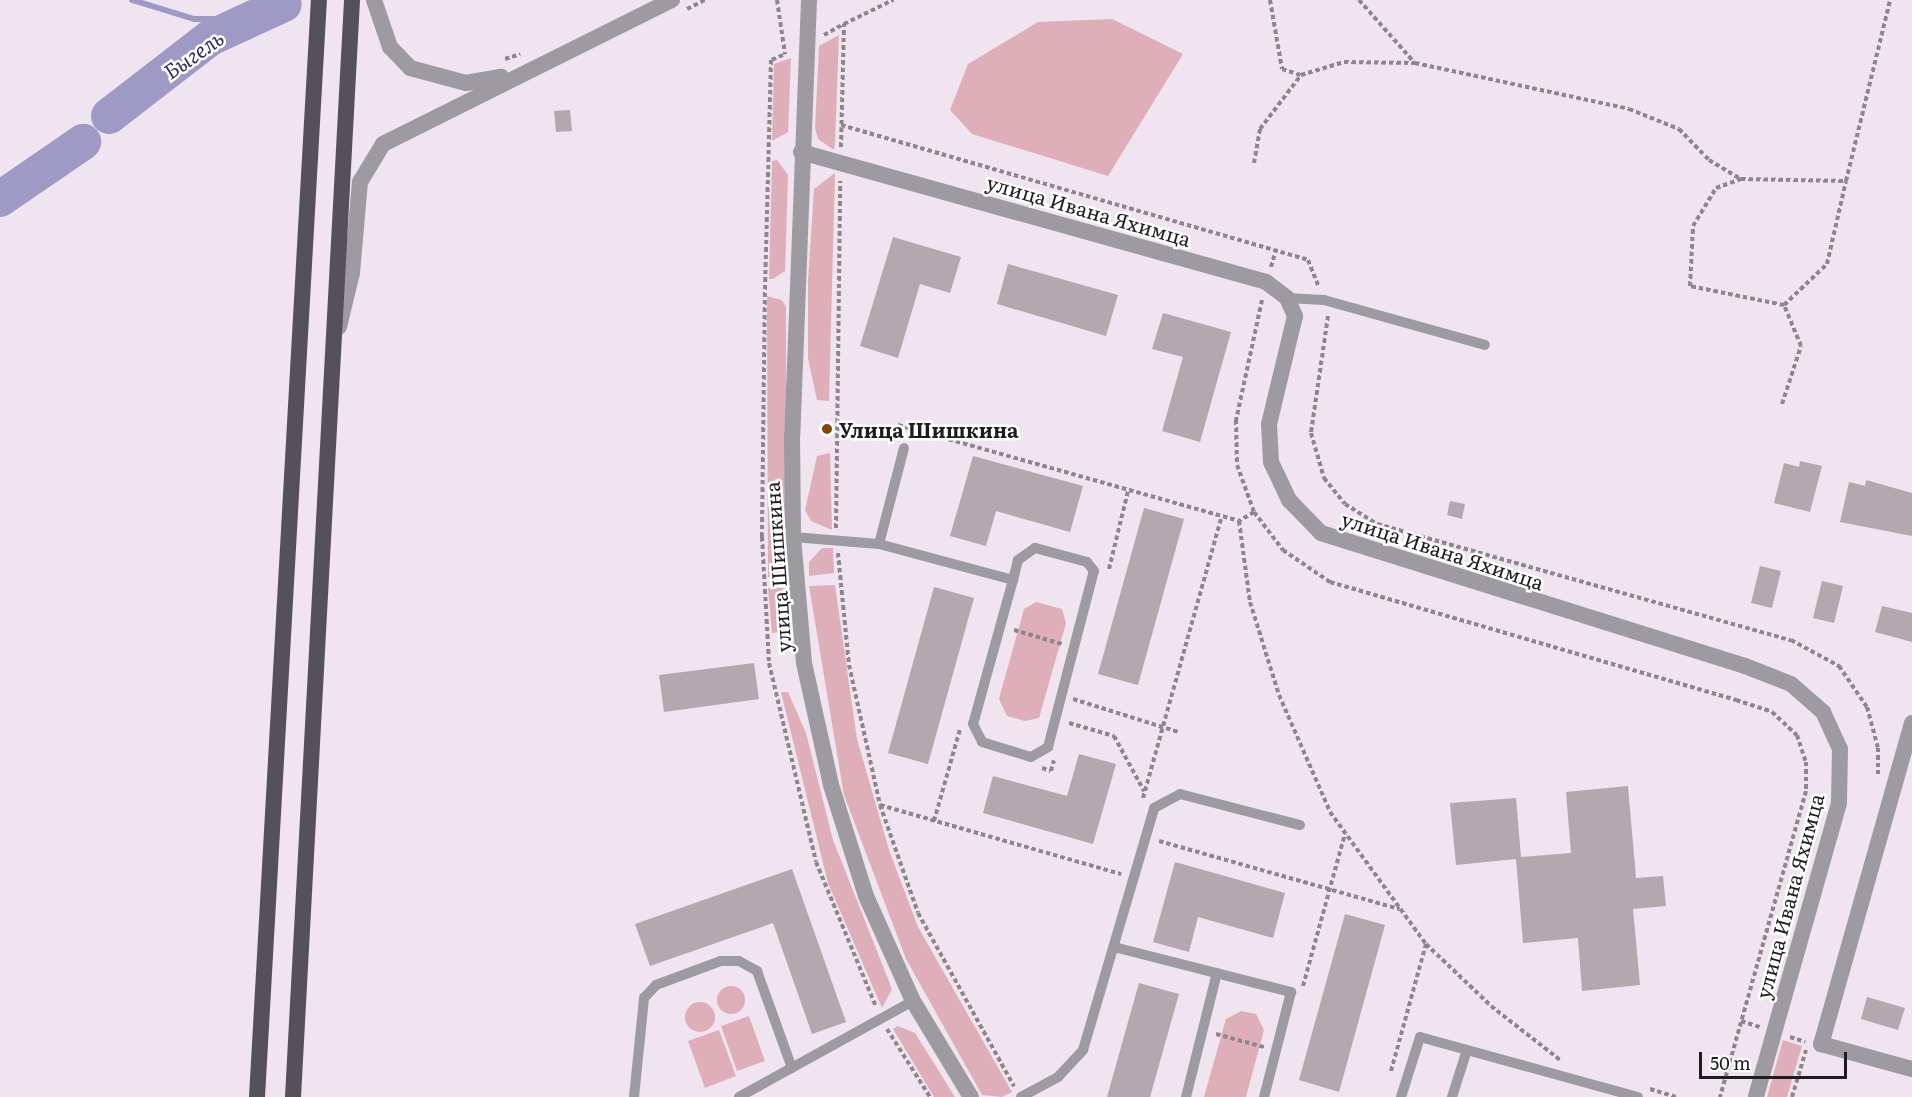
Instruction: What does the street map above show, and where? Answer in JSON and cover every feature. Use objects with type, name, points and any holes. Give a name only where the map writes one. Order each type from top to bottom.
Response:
[{"type":"highway","points":[[257,1097],[319,0]]},
{"type":"highway","points":[[293,1097],[352,0]]},
{"type":"street","points":[[374,0],[390,47],[410,68],[466,83],[522,73]]},
{"type":"street","name":"улица Шишкина","points":[[809,0],[794,286],[793,537],[804,663],[831,785],[866,896],[913,1001],[971,1097]]},
{"type":"street","points":[[334,347],[352,273],[360,182],[370,160],[412,125],[522,73],[673,8]]},
{"type":"street","name":"улица Ивана Яхимца","points":[[801,152],[1266,282],[1287,298],[1294,316],[1269,424],[1271,462],[1289,500],[1321,533],[1745,666],[1791,684],[1823,712],[1840,749],[1839,803],[1756,1097]]},
{"type":"street","points":[[1912,723],[1821,1044],[1912,1070]]},
{"type":"lane","points":[[1287,298],[1324,300],[1485,345]]},
{"type":"lane","points":[[879,544],[904,448]]},
{"type":"lane","points":[[793,537],[879,544],[1013,580]]},
{"type":"lane","points":[[1035,548],[1087,562],[1094,583],[1048,747],[1031,757],[982,742],[973,724],[1013,580],[1018,560],[1035,548]]},
{"type":"lane","points":[[1021,1097],[1058,1077],[1083,1050],[1154,808],[1180,794],[1300,825]]},
{"type":"lane","points":[[1114,947],[1291,992],[1264,1097]]},
{"type":"lane","points":[[634,1097],[644,998],[656,985],[721,961],[740,961],[757,971],[792,1068]]},
{"type":"lane","points":[[1186,1097],[1217,973]]},
{"type":"lane","points":[[739,1097],[913,1001]]},
{"type":"lane","points":[[1401,1097],[1420,1037],[1638,1097]]},
{"type":"lane","points":[[1452,1097],[1467,1050]]},
{"type":"path","points":[[673,8],[705,0]]},
{"type":"path","points":[[1270,0],[1282,69],[1301,75],[1344,62],[1415,63],[1629,109],[1679,129],[1709,160],[1741,179]]},
{"type":"path","points":[[1359,0],[1415,63]]},
{"type":"path","points":[[1784,305],[1827,264],[1890,0]]},
{"type":"path","points":[[499,61],[531,50]]},
{"type":"path","points":[[1254,163],[1260,129],[1301,75]]},
{"type":"path","points":[[841,125],[1308,260],[1329,314],[1311,433],[1324,478],[1345,504],[1377,524],[1791,640],[1839,666],[1867,707],[1878,748],[1878,782]]},
{"type":"path","points":[[1784,305],[1690,286],[1693,226],[1716,188],[1741,179],[1846,181]]},
{"type":"path","points":[[1276,250],[1266,282],[1236,420],[1237,465],[1254,512],[1283,550],[1330,582],[1736,700],[1772,712],[1797,735],[1806,762],[1806,791],[1720,1097]]},
{"type":"path","points":[[1782,404],[1801,346],[1784,305]]},
{"type":"path","points":[[898,425],[1221,518],[1239,522],[1254,512]]},
{"type":"path","points":[[1142,802],[1221,518]]},
{"type":"path","points":[[1239,522],[1250,602],[1279,695],[1330,812],[1426,944],[1491,1006],[1564,1063]]},
{"type":"path","points":[[837,547],[848,550]]},
{"type":"path","points":[[1000,626],[1076,648]]},
{"type":"path","points":[[1072,699],[1178,732]]},
{"type":"path","points":[[934,821],[962,722]]},
{"type":"path","points":[[1066,722],[1114,736],[1145,792]]},
{"type":"path","points":[[880,805],[1121,874],[1124,864]]},
{"type":"path","points":[[1300,998],[1346,833]]},
{"type":"path","points":[[1145,837],[1401,909]]},
{"type":"path","points":[[1390,1075],[1426,944]]},
{"type":"path","points":[[1203,1031],[1276,1050]]},
{"type":"path","points":[[1792,1097],[1811,1032]]},
{"type":"path","points":[[1646,1088],[1676,1097]]},
{"type":"shaded area","points":[[1112,19],[1183,54],[1108,176],[972,134],[950,110],[968,64],[1038,22]]},
{"type":"shaded area","points":[[839,35],[834,150],[818,139],[815,128],[819,46]]},
{"type":"shaded area","points":[[791,58],[788,132],[772,141],[774,64]]},
{"type":"shaded area","points":[[777,160],[788,175],[785,271],[769,279],[772,161]]},
{"type":"shaded area","points":[[835,173],[829,401],[817,400],[808,358],[808,281],[814,189]]},
{"type":"shaded area","points":[[767,296],[782,300],[786,307],[786,577],[768,577]]},
{"type":"shaded area","points":[[830,453],[832,530],[811,521],[805,510],[817,456]]},
{"type":"shaded area","points":[[822,548],[833,548],[834,573],[809,576],[809,562]]},
{"type":"shaded area","points":[[835,585],[857,739],[889,850],[918,927],[1012,1092],[1002,1097],[982,1095],[906,959],[844,795],[809,586]]},
{"type":"shaded area","points":[[768,588],[786,588],[780,632],[772,633]]},
{"type":"shaded area","points":[[1036,602],[1062,609],[1066,623],[1039,718],[1025,721],[1007,716],[999,699],[1024,609]]},
{"type":"shaded area","points":[[781,692],[788,692],[806,733],[833,840],[892,989],[882,1008],[828,883]]},
{"type":"shaded area","points":[[731,986],[741,990],[745,1000],[741,1010],[731,1014],[721,1010],[717,1000],[721,990]]},
{"type":"shaded area","points":[[700,1002],[711,1006],[715,1017],[711,1028],[700,1032],[689,1028],[685,1017],[689,1006]]},
{"type":"shaded area","points":[[1241,1011],[1256,1014],[1264,1030],[1246,1097],[1204,1097],[1226,1019]]},
{"type":"shaded area","points":[[749,1016],[765,1061],[737,1071],[721,1026]]},
{"type":"shaded area","points":[[898,1026],[915,1033],[955,1097],[934,1097],[893,1029]]},
{"type":"shaded area","points":[[719,1030],[736,1076],[705,1088],[688,1041]]},
{"type":"shaded area","points":[[1783,1040],[1802,1046],[1787,1097],[1767,1097]]},
{"type":"building","points":[[570,110],[572,131],[556,132],[554,111]]},
{"type":"building","points":[[893,237],[961,257],[950,293],[920,284],[898,358],[860,346]]},
{"type":"building","points":[[1008,264],[1118,295],[1106,336],[997,304]]},
{"type":"building","points":[[1163,313],[1231,332],[1200,442],[1162,431],[1183,357],[1152,349]]},
{"type":"building","points":[[973,456],[1083,486],[1070,532],[996,511],[986,546],[950,536]]},
{"type":"building","points":[[1800,461],[1822,466],[1810,512],[1774,503],[1784,463],[1799,467]]},
{"type":"building","points":[[1866,480],[1912,493],[1912,536],[1840,522],[1849,482],[1865,486]]},
{"type":"building","points":[[1450,501],[1465,504],[1462,519],[1447,515]]},
{"type":"building","points":[[1144,508],[1184,519],[1138,685],[1098,674]]},
{"type":"building","points":[[1760,566],[1781,571],[1772,608],[1751,603]]},
{"type":"building","points":[[1822,581],[1843,586],[1834,623],[1813,618]]},
{"type":"building","points":[[934,587],[974,598],[928,764],[888,753]]},
{"type":"building","points":[[1882,606],[1912,613],[1912,642],[1875,632]]},
{"type":"building","points":[[754,663],[759,699],[664,712],[659,675]]},
{"type":"building","points":[[1079,754],[1116,764],[1093,844],[983,813],[993,776],[1067,796]]},
{"type":"building","points":[[1628,786],[1636,878],[1663,876],[1666,906],[1633,909],[1640,985],[1582,991],[1578,938],[1523,943],[1516,859],[1456,865],[1450,803],[1516,798],[1521,857],[1571,853],[1566,792]]},
{"type":"building","points":[[1175,862],[1285,893],[1273,938],[1198,917],[1189,952],[1153,942]]},
{"type":"building","points":[[792,869],[846,1022],[812,1034],[773,923],[650,966],[635,924]]},
{"type":"building","points":[[1345,914],[1385,925],[1339,1092],[1299,1080]]},
{"type":"building","points":[[1139,983],[1179,994],[1150,1097],[1107,1097]]},
{"type":"building","points":[[1867,997],[1905,1008],[1898,1030],[1861,1019]]},
{"type":"waterway","points":[[132,0],[194,19],[251,19]]},
{"type":"waterway","name":"Быгель","points":[[109,116],[210,38],[284,4]]},
{"type":"waterway","name":"Быгель","points":[[0,199],[83,142]]},
{"type":"place","name":"Улица Шишкина","points":[[827,429]]}]
